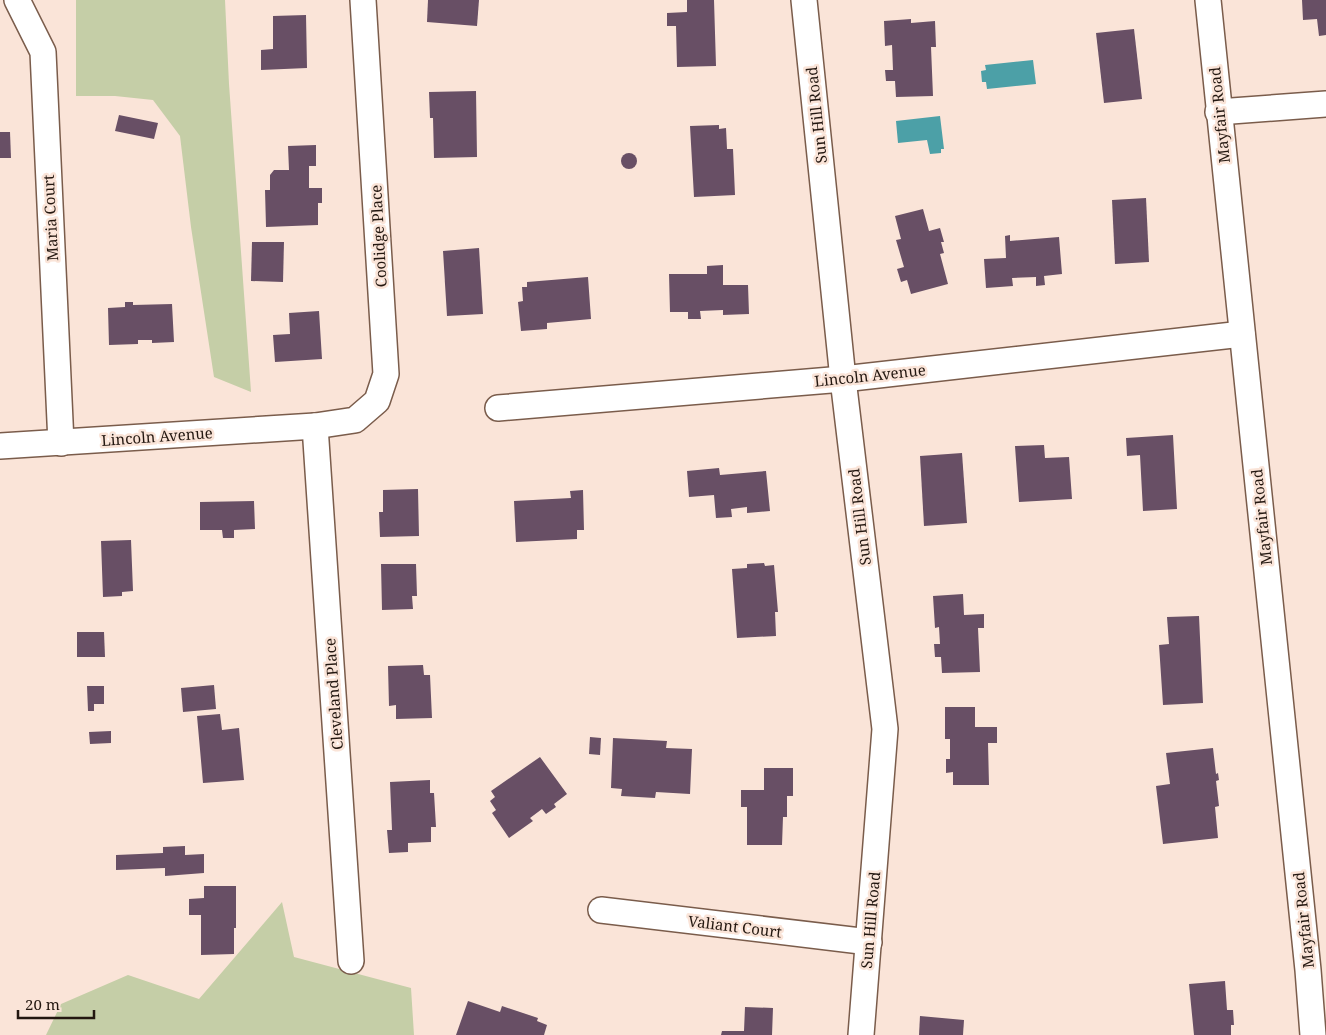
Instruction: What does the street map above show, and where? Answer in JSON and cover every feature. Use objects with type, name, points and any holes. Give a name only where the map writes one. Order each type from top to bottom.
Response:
[{"type":"street","name":"Maria Court","points":[[17,0],[43,52],[60,443]]},
{"type":"street","name":"Coolidge Place","points":[[315,426],[355,420],[377,401],[386,374],[363,0]]},
{"type":"street","name":"Sun Hill Road","points":[[804,0],[843,379],[885,729],[861,1035]]},
{"type":"street","name":"Mayfair Road","points":[[1208,0],[1218,112],[1308,970],[1312,1035]]},
{"type":"street","points":[[1218,112],[1326,104]]},
{"type":"street","name":"Lincoln Avenue","points":[[498,408],[843,379],[1242,334]]},
{"type":"street","name":"Lincoln Avenue","points":[[0,446],[315,426]]},
{"type":"street","name":"Cleveland Place","points":[[315,426],[351,961]]},
{"type":"street","name":"Valiant Court","points":[[601,910],[868,942]]},
{"type":"green space","points":[[76,0],[225,0],[229,84],[251,392],[214,377],[191,227],[180,136],[153,100],[115,96],[76,96]]},
{"type":"green space","points":[[282,902],[294,957],[411,988],[414,1035],[46,1035],[61,1004],[128,975],[199,999]]},
{"type":"water","points":[[1033,60],[1036,84],[987,89],[986,82],[982,82],[981,71],[986,70],[985,65]]},
{"type":"water","points":[[940,116],[944,149],[941,149],[941,153],[930,154],[927,140],[898,143],[896,121]]},
{"type":"building","points":[[428,0],[479,0],[477,26],[427,22]]},
{"type":"building","points":[[687,0],[714,0],[716,66],[677,67],[676,26],[667,26],[667,13],[687,12]]},
{"type":"building","points":[[1302,0],[1326,0],[1326,35],[1319,36],[1317,19],[1303,20]]},
{"type":"building","points":[[306,15],[307,68],[261,70],[261,50],[273,49],[273,16]]},
{"type":"building","points":[[911,19],[911,23],[935,21],[936,47],[931,47],[933,96],[896,97],[895,81],[886,81],[885,70],[893,70],[892,45],[885,46],[884,21]]},
{"type":"building","points":[[1134,29],[1142,99],[1104,103],[1096,33]]},
{"type":"building","points":[[476,91],[477,157],[434,158],[433,118],[430,118],[429,92]]},
{"type":"building","points":[[119,115],[158,123],[154,139],[115,131]]},
{"type":"building","points":[[719,125],[719,129],[726,128],[727,149],[733,149],[735,195],[694,197],[690,126]]},
{"type":"building","points":[[0,132],[10,132],[11,158],[0,158]]},
{"type":"building","points":[[316,145],[316,166],[309,166],[309,188],[322,188],[322,203],[318,203],[318,225],[266,227],[265,190],[270,190],[270,175],[274,170],[289,170],[288,146]]},
{"type":"building","points":[[629,153],[637,161],[629,169],[621,161]]},
{"type":"building","points":[[1146,198],[1149,262],[1115,264],[1112,200]]},
{"type":"building","points":[[923,209],[929,231],[940,228],[944,242],[941,242],[944,253],[940,254],[948,284],[911,294],[907,280],[901,282],[897,269],[904,267],[896,240],[901,239],[895,216]]},
{"type":"building","points":[[1010,235],[1010,241],[1059,237],[1062,274],[1044,276],[1045,285],[1036,286],[1036,277],[1012,278],[1013,286],[986,288],[984,259],[1006,258],[1005,236]]},
{"type":"building","points":[[252,242],[284,242],[283,282],[251,281]]},
{"type":"building","points":[[479,248],[483,314],[447,316],[443,251]]},
{"type":"building","points":[[723,265],[723,285],[748,285],[749,314],[723,315],[723,310],[700,311],[701,319],[688,319],[688,312],[670,312],[669,274],[707,274],[707,266]]},
{"type":"building","points":[[588,277],[591,319],[547,323],[547,329],[521,331],[518,302],[523,301],[522,287],[527,287],[527,282]]},
{"type":"building","points":[[125,302],[133,302],[133,305],[172,304],[174,342],[152,343],[152,340],[138,340],[138,344],[109,345],[108,308],[125,307]]},
{"type":"building","points":[[319,311],[322,359],[275,362],[273,335],[290,334],[289,313]]},
{"type":"building","points":[[1173,435],[1177,509],[1143,511],[1140,455],[1127,456],[1126,438]]},
{"type":"building","points":[[1044,445],[1045,458],[1069,457],[1072,499],[1019,502],[1015,446]]},
{"type":"building","points":[[962,453],[967,523],[924,526],[920,456]]},
{"type":"building","points":[[719,468],[720,475],[766,471],[770,511],[747,513],[747,507],[731,509],[732,517],[716,518],[714,495],[689,497],[687,471]]},
{"type":"building","points":[[418,489],[419,536],[380,537],[379,512],[383,512],[383,490]]},
{"type":"building","points":[[583,490],[584,530],[577,530],[577,539],[516,542],[514,501],[571,498],[570,491]]},
{"type":"building","points":[[254,501],[255,529],[234,530],[234,538],[223,538],[222,530],[200,530],[200,502]]},
{"type":"building","points":[[131,540],[133,591],[122,592],[122,596],[103,597],[101,541]]},
{"type":"building","points":[[764,563],[765,566],[774,565],[778,612],[775,612],[776,636],[737,638],[732,569],[747,568],[747,564]]},
{"type":"building","points":[[381,564],[416,564],[417,596],[412,596],[413,609],[382,610]]},
{"type":"building","points":[[963,594],[964,615],[984,614],[984,628],[978,628],[980,672],[942,673],[941,657],[935,657],[934,644],[940,644],[939,627],[935,628],[933,596]]},
{"type":"building","points":[[1199,616],[1203,703],[1163,705],[1159,645],[1169,644],[1167,617]]},
{"type":"building","points":[[77,632],[104,632],[105,657],[77,657]]},
{"type":"building","points":[[423,665],[424,675],[430,675],[432,718],[396,719],[396,705],[389,706],[388,666]]},
{"type":"building","points":[[214,685],[216,709],[183,712],[181,688]]},
{"type":"building","points":[[87,686],[104,686],[104,704],[94,704],[94,711],[88,711]]},
{"type":"building","points":[[945,707],[975,707],[975,727],[997,727],[997,743],[988,743],[989,785],[953,785],[953,772],[946,773],[946,759],[950,759],[950,739],[945,739]]},
{"type":"building","points":[[220,714],[222,730],[239,728],[244,780],[203,783],[197,716]]},
{"type":"building","points":[[111,731],[111,743],[90,744],[89,732]]},
{"type":"building","points":[[590,737],[601,738],[600,755],[589,754]]},
{"type":"building","points":[[613,738],[667,741],[666,748],[692,749],[690,794],[656,792],[655,798],[621,796],[622,789],[611,788]]},
{"type":"building","points":[[1213,748],[1216,774],[1218,773],[1219,780],[1216,781],[1219,806],[1215,807],[1218,838],[1163,844],[1156,786],[1170,784],[1166,753]]},
{"type":"building","points":[[540,757],[567,794],[554,804],[556,807],[546,814],[542,809],[530,818],[533,821],[509,838],[492,813],[496,810],[490,801],[495,797],[491,791]]},
{"type":"building","points":[[764,768],[793,768],[793,796],[787,796],[787,817],[783,817],[782,845],[747,845],[747,807],[741,807],[741,790],[764,790]]},
{"type":"building","points":[[430,780],[430,793],[434,793],[436,827],[431,827],[431,842],[408,843],[408,852],[389,853],[387,830],[392,830],[390,782]]},
{"type":"building","points":[[185,846],[185,855],[204,854],[204,873],[165,876],[165,868],[116,870],[116,855],[163,853],[163,847]]},
{"type":"building","points":[[204,886],[236,886],[234,954],[201,955],[201,915],[189,915],[189,899],[204,898]]},
{"type":"building","points":[[1225,981],[1227,1010],[1233,1010],[1234,1025],[1231,1025],[1231,1035],[1194,1035],[1189,984]]},
{"type":"building","points":[[468,1001],[500,1012],[502,1006],[538,1018],[537,1021],[547,1025],[544,1035],[456,1035]]},
{"type":"building","points":[[745,1007],[773,1008],[772,1035],[721,1035],[722,1031],[744,1031]]},
{"type":"building","points":[[920,1016],[964,1020],[963,1035],[919,1035]]}]
